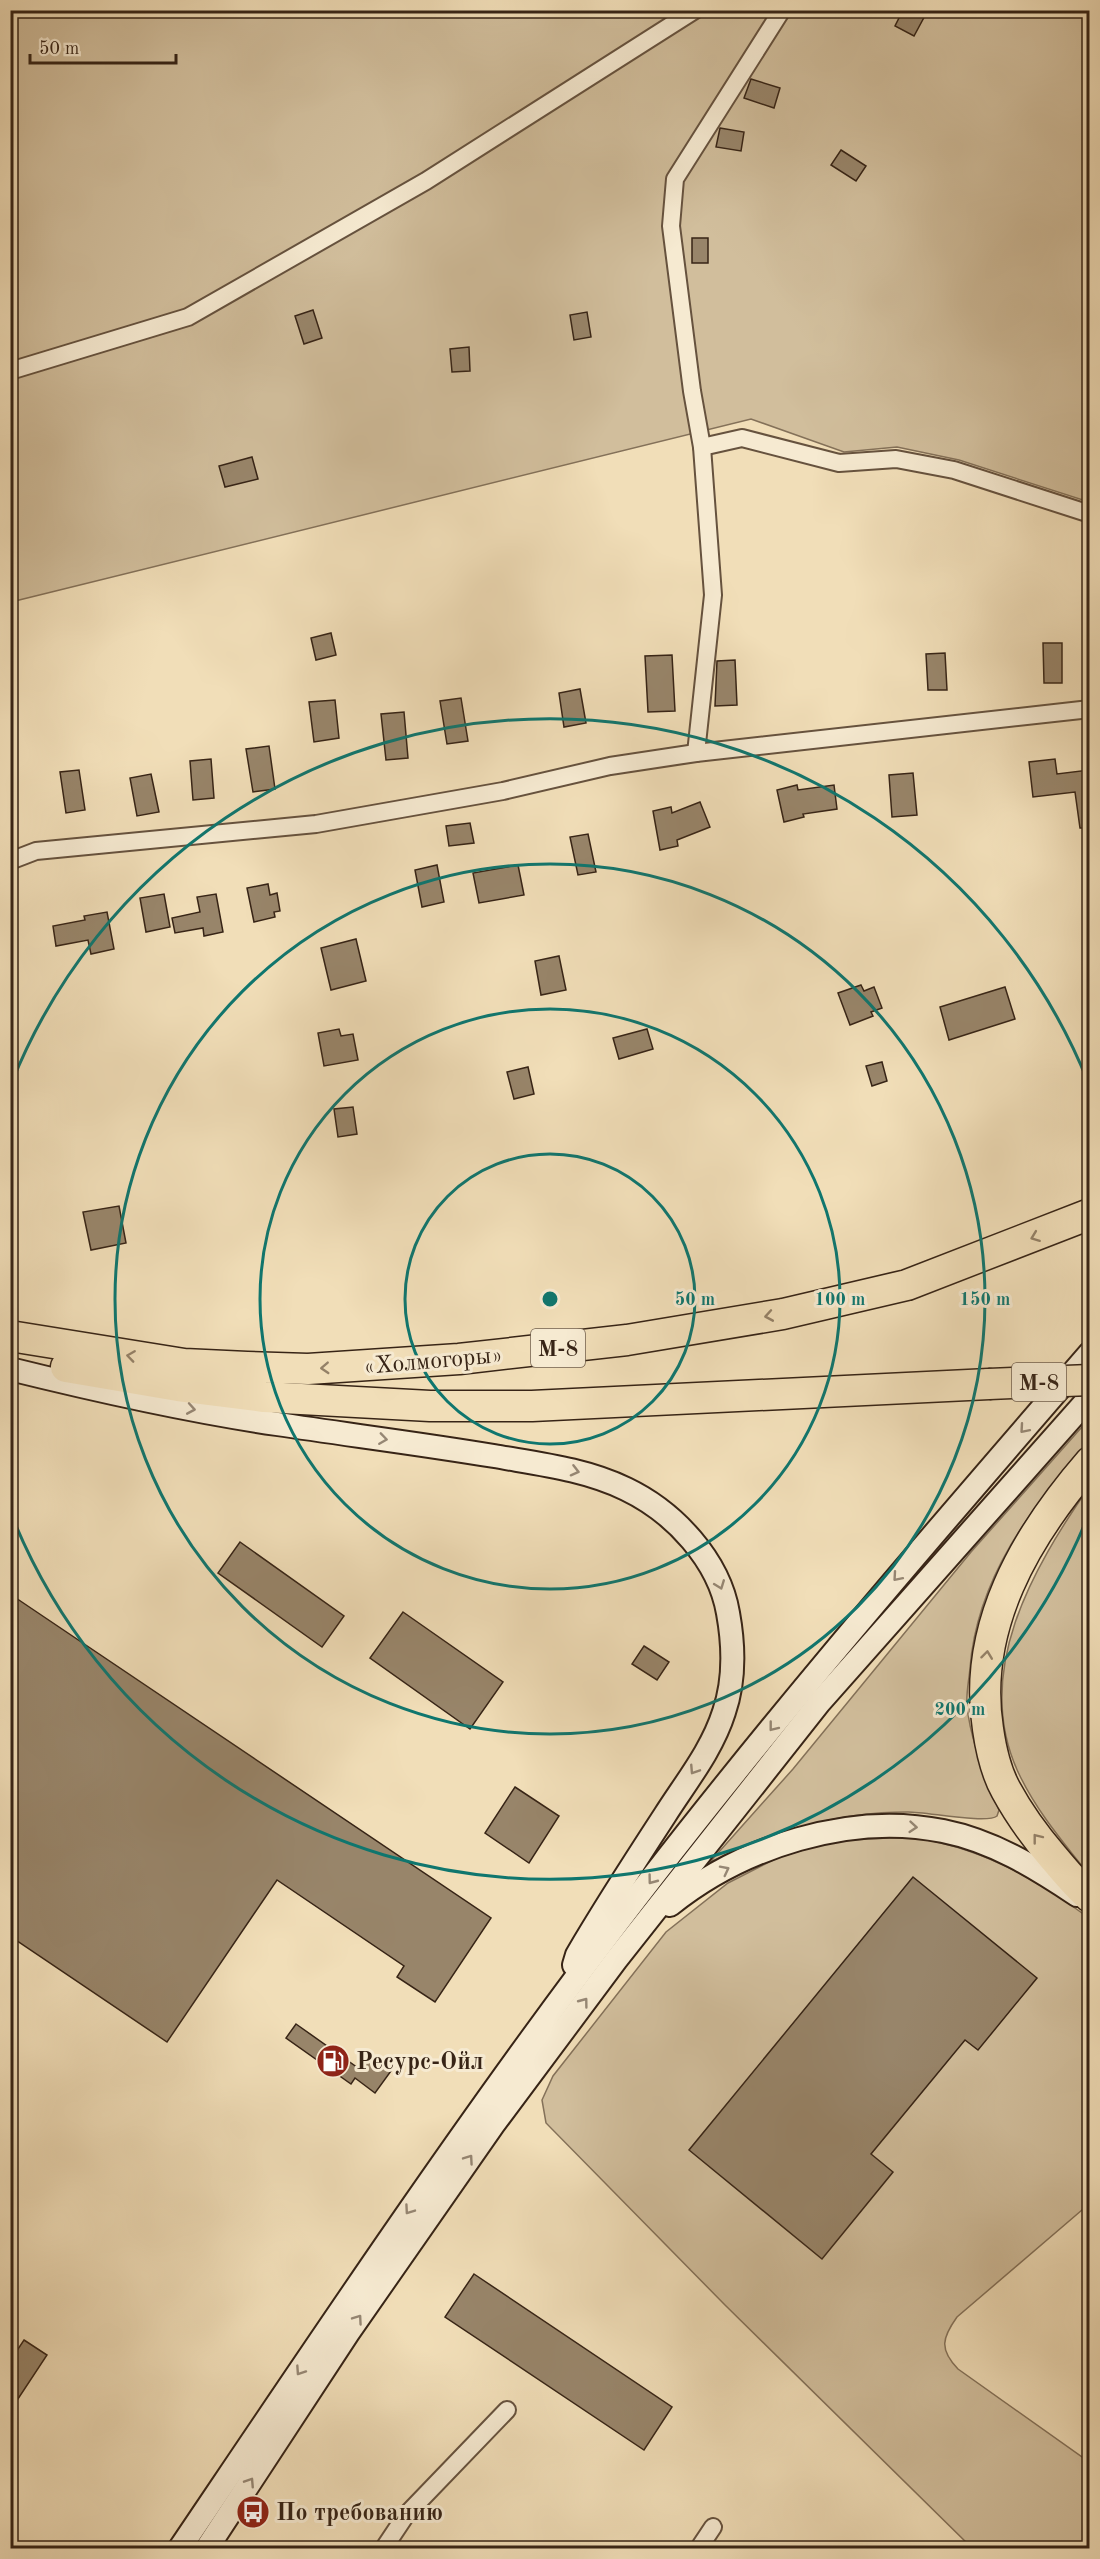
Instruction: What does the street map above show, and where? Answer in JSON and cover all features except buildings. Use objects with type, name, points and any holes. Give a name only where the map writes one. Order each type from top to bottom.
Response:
[{"type":"highway","name":"«Холмогоры»","points":[[10,1336],[184,1364],[319,1369],[470,1358],[638,1338],[783,1314],[907,1286],[1089,1214]]},
{"type":"highway","name":"«Холмогоры»","points":[[10,1356],[178,1386],[264,1397],[408,1405],[532,1406],[1089,1380]]},
{"type":"highway","points":[[1089,1462],[1037,1532],[1018,1563],[990,1639],[985,1677],[985,1712],[991,1750],[1005,1788],[1035,1836],[1089,1897]]},
{"type":"main road","name":"М-8","points":[[180,2548],[381,2251],[568,1988],[810,1680],[1089,1353]]},
{"type":"main road","name":"М-8","points":[[10,1369],[119,1396],[274,1424],[556,1467],[589,1475],[626,1489],[650,1503],[705,1555],[718,1580],[726,1603],[733,1657],[724,1713],[699,1764],[617,1887],[577,1955],[568,1988]]},
{"type":"main road","name":"М-8","points":[[207,2548],[348,2333],[545,2054],[819,1703],[1089,1397]]},
{"type":"main road","name":"М-8","points":[[643,1927],[690,1889],[745,1860],[815,1836],[863,1827],[917,1827],[967,1838],[1029,1864],[1089,1904]]},
{"type":"street","points":[[10,371],[188,317],[426,181],[695,10]]},
{"type":"street","points":[[696,753],[713,595],[702,447],[671,226],[675,180],[782,10]]},
{"type":"street","points":[[702,447],[742,438],[839,463],[896,459],[954,470],[1089,514]]},
{"type":"street","points":[[10,861],[36,851],[316,824],[503,791],[610,766],[696,753],[1089,709]]},
{"type":"street","points":[[384,2548],[405,2515],[507,2410]]},
{"type":"street","points":[[699,2548],[713,2527]]},
{"type":"shaded area","points":[[10,11],[1089,11],[1089,502],[959,460],[897,447],[844,452],[751,419],[11,602]]},
{"type":"shaded area","points":[[1089,1419],[1089,1442],[1028,1518],[995,1574],[983,1604],[975,1635],[967,1705],[975,1745],[999,1810],[997,1816],[982,1819],[908,1812],[880,1813],[829,1820],[783,1833],[710,1862],[793,1769],[971,1552]]},
{"type":"shaded area","points":[[1089,1487],[1089,1875],[1042,1814],[1019,1774],[1006,1736],[1002,1698],[1005,1660],[1015,1623],[1048,1552]]},
{"type":"shaded area","points":[[907,1837],[933,1841],[981,1855],[1025,1876],[1089,1918],[1089,2204],[957,2317],[948,2331],[945,2349],[958,2369],[1089,2462],[1089,2548],[972,2548],[725,2305],[546,2123],[542,2100],[553,2076],[666,1932],[728,1883],[779,1857],[824,1844],[850,1840]]},
{"type":"place","name":"Ресурс-Ойл","points":[[333,2061]]},
{"type":"place","name":"По требованию","points":[[253,2512]]}]
